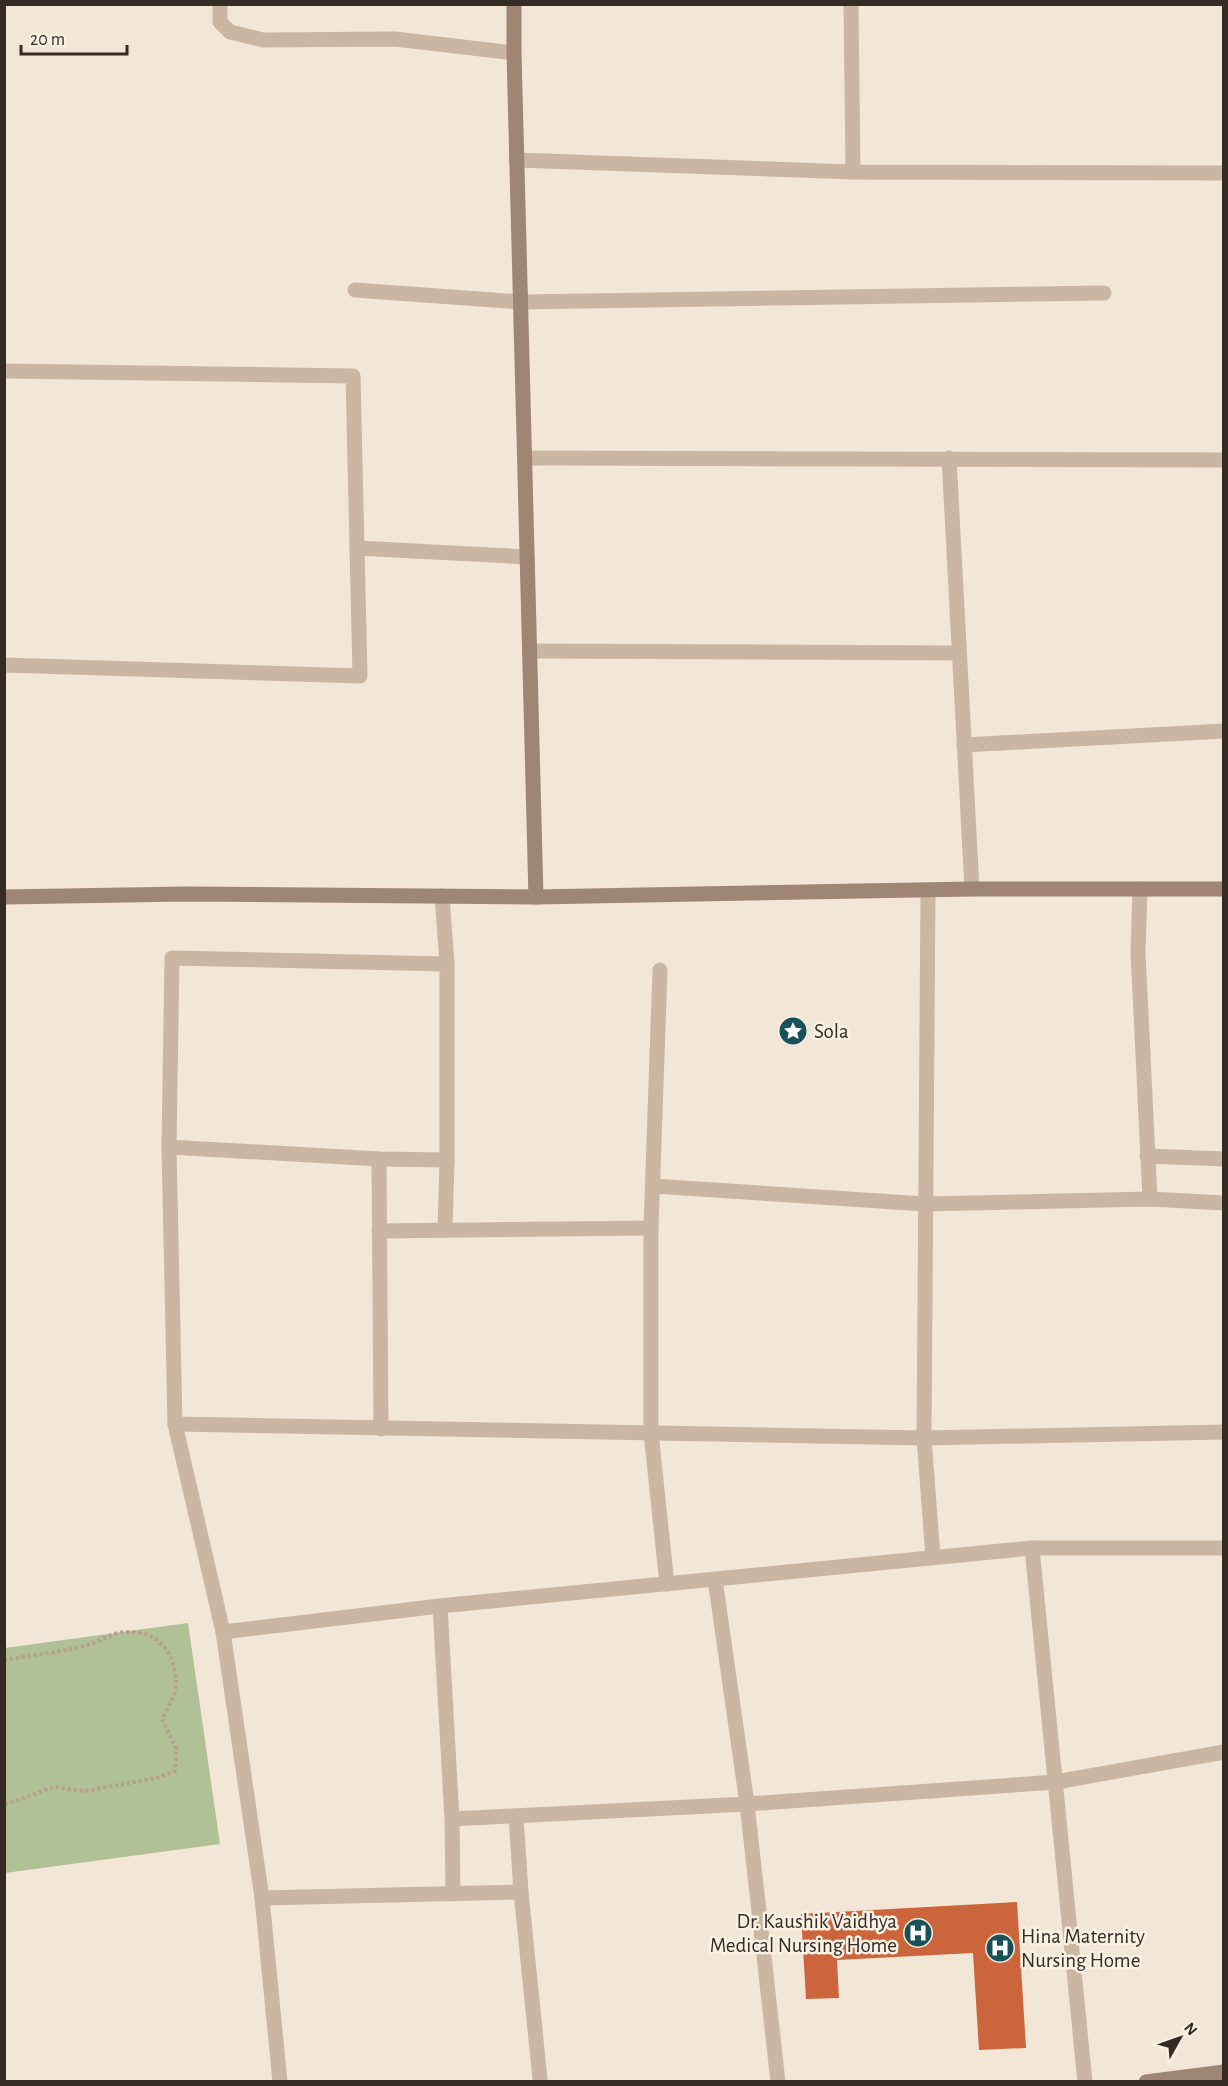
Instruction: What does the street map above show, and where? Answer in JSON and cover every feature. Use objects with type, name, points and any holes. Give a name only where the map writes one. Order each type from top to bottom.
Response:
[{"type":"street","points":[[220,4],[220,21],[230,32],[262,40],[395,39],[514,53]]},
{"type":"street","points":[[514,4],[516,160],[536,897]]},
{"type":"street","points":[[851,4],[854,172]]},
{"type":"street","points":[[516,160],[854,172],[1224,173]]},
{"type":"street","points":[[355,290],[520,302],[1104,293]]},
{"type":"street","points":[[4,371],[353,376],[360,676],[4,665]]},
{"type":"street","points":[[525,458],[1224,460]]},
{"type":"street","points":[[949,459],[972,889]]},
{"type":"street","points":[[357,548],[527,557]]},
{"type":"street","points":[[530,651],[959,653]]},
{"type":"street","points":[[964,745],[1224,731]]},
{"type":"street","points":[[4,897],[186,894],[536,897],[972,889],[1224,889]]},
{"type":"street","points":[[1140,889],[1138,952],[1150,1199]]},
{"type":"street","points":[[928,890],[924,1438],[933,1557]]},
{"type":"street","points":[[442,896],[447,964],[445,1230]]},
{"type":"street","points":[[280,2082],[261,1898],[223,1632],[175,1424],[170,1147],[172,958],[447,964]]},
{"type":"street","points":[[660,970],[651,1228],[651,1433],[667,1584]]},
{"type":"street","points":[[170,1147],[379,1159],[447,1160]]},
{"type":"street","points":[[1147,1156],[1224,1158]]},
{"type":"street","points":[[379,1159],[381,1429]]},
{"type":"street","points":[[653,1186],[925,1204],[1150,1199],[1224,1203]]},
{"type":"street","points":[[379,1231],[651,1228]]},
{"type":"street","points":[[175,1424],[924,1438],[1224,1432]]},
{"type":"street","points":[[223,1632],[440,1606],[1032,1548],[1224,1548]]},
{"type":"street","points":[[1032,1548],[1085,2082]]},
{"type":"street","points":[[715,1579],[747,1804],[778,2082]]},
{"type":"street","points":[[440,1606],[452,1819],[453,1894]]},
{"type":"street","points":[[452,1819],[747,1804],[1056,1782],[1224,1752]]},
{"type":"street","points":[[516,1817],[521,1892],[540,2079]]},
{"type":"street","points":[[261,1898],[521,1892]]},
{"type":"street","points":[[1146,2082],[1224,2072]]},
{"type":"path","points":[[4,1660],[92,1644],[108,1636],[126,1632],[145,1634],[160,1642],[170,1651],[177,1686],[162,1719],[176,1748],[175,1771],[156,1778],[86,1791],[54,1787],[4,1805]]},
{"type":"green space","points":[[188,1623],[220,1844],[5,1873],[5,1648]]},
{"type":"building","name":"Hina Maternity Nursing Home","points":[[1017,1902],[1026,2048],[979,2050],[973,1953],[837,1960],[839,1998],[806,1999],[801,1914]]},
{"type":"place","name":"Sola","points":[[793,1031]]},
{"type":"place","name":"Dr. Kaushik Vaidhya Medical Nursing Home","points":[[918,1933]]},
{"type":"place","name":"Hina Maternity Nursing Home","points":[[1000,1948]]}]
